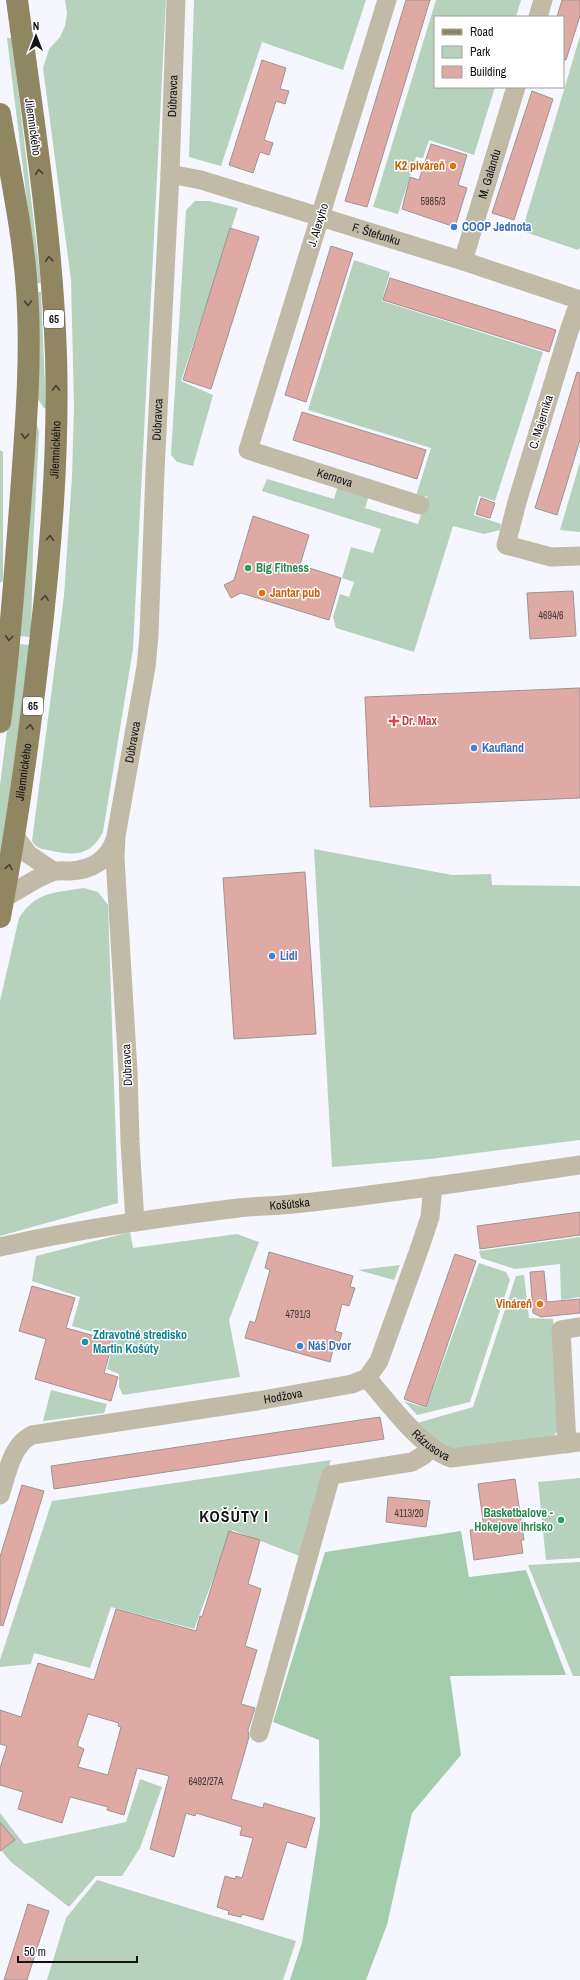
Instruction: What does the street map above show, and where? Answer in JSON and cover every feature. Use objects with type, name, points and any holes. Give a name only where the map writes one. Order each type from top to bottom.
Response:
[{"type":"main road","name":"Jilemnického","points":[[1,902],[14,835],[32,714],[47,577],[54,480],[56,392],[52,287],[44,210],[17,0]]},
{"type":"main road","name":"65","points":[[0,114],[16,209],[26,282],[29,340],[21,494],[12,606],[0,722]]},
{"type":"street","name":"Dúbravca","points":[[135,1222],[130,1142],[128,1063],[115,858],[116,836],[146,667],[149,635],[155,471],[170,174],[176,0]]},
{"type":"street","name":"J. Alexyho","points":[[248,450],[387,0]]},
{"type":"street","points":[[538,16],[543,0]]},
{"type":"street","name":"M. Galandu","points":[[463,261],[516,88]]},
{"type":"street","name":"F. Štefunku","points":[[170,174],[201,180],[463,261],[580,300]]},
{"type":"street","name":"C. Majerníka","points":[[580,300],[569,331],[519,495],[506,545],[551,557],[580,556]]},
{"type":"street","name":"Kernova","points":[[248,450],[420,505]]},
{"type":"street","points":[[14,835],[28,854],[53,871]]},
{"type":"street","name":"Dúbravca","points":[[1,902],[53,871],[72,871],[91,866],[103,860],[111,850],[116,836]]},
{"type":"street","name":"Košútska","points":[[0,1247],[53,1235],[135,1222],[240,1208],[292,1204],[433,1186],[580,1165]]},
{"type":"street","points":[[367,1378],[379,1361],[420,1247],[430,1217],[433,1186]]},
{"type":"street","name":"Rázusova","points":[[367,1378],[431,1447],[441,1454],[452,1458],[574,1443],[561,1330],[580,1327]]},
{"type":"street","name":"Hodžova","points":[[0,1495],[10,1462],[20,1444],[25,1438],[32,1435],[265,1399],[352,1384],[367,1378]]},
{"type":"street","points":[[259,1733],[331,1475],[412,1462],[424,1455],[431,1447]]},
{"type":"green space","points":[[65,0],[166,0],[133,649],[103,832],[92,846],[80,853],[73,854],[41,849],[32,841],[64,596],[72,476],[74,406],[71,280],[43,68],[49,49],[60,37],[65,26],[67,13]]},
{"type":"green space","points":[[194,0],[366,0],[343,70],[262,42],[221,166],[189,157]]},
{"type":"green space","points":[[436,0],[521,0],[516,16],[434,16],[434,88],[495,88],[474,155],[429,140],[423,158],[416,157],[398,214],[373,207]]},
{"type":"green space","points":[[580,36],[580,248],[578,250],[522,231]]},
{"type":"green space","points":[[7,38],[12,38],[41,283],[37,283]]},
{"type":"green space","points":[[195,201],[209,201],[238,208],[181,381],[213,395],[193,466],[177,462],[171,455],[186,210]]},
{"type":"green space","points":[[354,260],[390,272],[382,301],[543,352],[495,501],[479,496],[474,515],[501,524],[500,530],[484,534],[453,526],[414,652],[336,628],[333,617],[340,594],[349,597],[354,582],[342,578],[351,547],[373,553],[381,529],[262,491],[267,479],[334,499],[338,486],[369,496],[365,508],[418,524],[427,496],[415,499],[431,448],[308,410]]},
{"type":"green space","points":[[38,292],[41,292],[46,408],[44,408],[37,398]]},
{"type":"green space","points":[[35,419],[39,432],[33,548],[31,637],[18,636]]},
{"type":"green space","points":[[0,450],[3,452],[3,581],[0,583]]},
{"type":"green space","points":[[580,462],[580,532],[560,530]]},
{"type":"green space","points":[[18,644],[31,645],[0,853],[0,785]]},
{"type":"green space","points":[[314,849],[452,875],[491,874],[492,885],[580,886],[580,1140],[430,1159],[332,1167]]},
{"type":"green space","points":[[84,888],[98,892],[108,905],[118,1203],[0,1236],[0,1001],[19,918],[25,909],[39,898],[55,893]]},
{"type":"green space","points":[[130,1232],[133,1248],[237,1234],[259,1242],[229,1320],[240,1377],[123,1395],[119,1387],[119,1374],[107,1369],[114,1338],[72,1326],[80,1297],[32,1281],[36,1256]]},
{"type":"green space","points":[[580,1237],[580,1297],[561,1300],[560,1264],[515,1269],[481,1258],[479,1251]]},
{"type":"green space","points":[[479,1263],[506,1272],[510,1280],[470,1402],[417,1415],[404,1401],[426,1408]]},
{"type":"green space","points":[[400,1265],[394,1280],[358,1270]]},
{"type":"green space","points":[[524,1275],[529,1318],[553,1319],[562,1423],[553,1438],[444,1450],[417,1423],[473,1407],[516,1276]]},
{"type":"green space","points":[[51,1390],[107,1404],[104,1413],[43,1421]]},
{"type":"green space","points":[[331,1460],[300,1556],[232,1530],[194,1629],[111,1607],[90,1668],[34,1653],[31,1664],[0,1667],[0,1660],[52,1501]]},
{"type":"green space","name":"Basketbalove - Hokejove ihrisko","points":[[580,1478],[580,1558],[546,1560],[538,1482]]},
{"type":"green space","points":[[461,1531],[469,1577],[526,1570],[566,1675],[450,1676],[461,1755],[412,1813],[387,1925],[366,1980],[290,1980],[302,1943],[320,1825],[319,1740],[273,1722],[325,1552]]},
{"type":"green space","points":[[580,1562],[580,1676],[573,1676],[528,1565]]},
{"type":"green space","points":[[140,1779],[162,1787],[140,1848],[122,1876],[96,1876],[69,1907],[11,1862],[0,1849],[0,1813],[24,1844],[126,1822]]},
{"type":"green space","points":[[97,1880],[296,1941],[283,1980],[47,1980],[66,1918]]},
{"type":"building","points":[[406,0],[430,0],[367,207],[345,201]]},
{"type":"building","points":[[562,0],[580,0],[580,16],[566,60],[564,60],[564,16],[557,16]]},
{"type":"building","points":[[262,60],[286,68],[280,89],[289,91],[285,104],[276,101],[264,140],[273,143],[269,155],[260,152],[253,173],[229,165]]},
{"type":"building","points":[[532,91],[553,99],[514,220],[492,213]]},
{"type":"building","points":[[431,144],[467,155],[458,185],[467,188],[455,227],[402,209],[410,177],[419,180]]},
{"type":"building","points":[[230,228],[259,237],[211,389],[183,380]]},
{"type":"building","points":[[331,246],[353,253],[306,402],[285,395]]},
{"type":"building","points":[[390,278],[556,330],[549,352],[383,300]]},
{"type":"building","points":[[577,372],[580,373],[580,440],[557,515],[535,508]]},
{"type":"building","points":[[302,412],[426,450],[417,479],[293,440]]},
{"type":"building","points":[[481,498],[495,503],[490,518],[476,514]]},
{"type":"building","points":[[253,516],[309,535],[300,565],[341,578],[329,620],[241,593],[231,598],[224,585],[234,580]]},
{"type":"building","points":[[573,591],[576,636],[530,639],[527,593]]},
{"type":"building","name":"Kaufland","points":[[580,688],[580,798],[370,807],[365,697]]},
{"type":"building","points":[[305,872],[316,1034],[234,1039],[223,878]]},
{"type":"building","points":[[580,1212],[580,1235],[480,1249],[477,1226]]},
{"type":"building","points":[[269,1252],[353,1276],[350,1287],[355,1288],[349,1306],[342,1304],[335,1331],[342,1333],[337,1350],[333,1349],[330,1362],[245,1338],[250,1321],[255,1323],[270,1270],[265,1268]]},
{"type":"building","points":[[455,1254],[476,1261],[426,1407],[404,1399]]},
{"type":"building","points":[[544,1271],[547,1302],[580,1299],[580,1313],[541,1317],[533,1313],[530,1272]]},
{"type":"building","name":"Zdravotné stredisko Martin Košúty","points":[[32,1286],[75,1298],[66,1328],[113,1341],[104,1373],[118,1377],[111,1401],[35,1379],[46,1339],[19,1331]]},
{"type":"building","points":[[380,1417],[384,1439],[54,1489],[51,1466]]},
{"type":"building","points":[[515,1479],[524,1540],[521,1540],[523,1553],[474,1560],[470,1530],[484,1528],[478,1484]]},
{"type":"building","points":[[22,1485],[44,1491],[3,1626],[0,1625],[0,1557]]},
{"type":"building","points":[[388,1497],[430,1501],[426,1527],[386,1522]]},
{"type":"building","points":[[229,1531],[260,1540],[248,1584],[261,1589],[245,1646],[257,1650],[241,1704],[255,1708],[248,1730],[249,1737],[231,1799],[263,1808],[264,1803],[315,1818],[306,1848],[287,1842],[263,1920],[242,1914],[241,1917],[228,1914],[229,1911],[217,1907],[225,1876],[235,1879],[236,1876],[242,1878],[253,1838],[240,1835],[242,1827],[196,1813],[195,1816],[186,1813],[174,1857],[150,1849],[169,1776],[137,1768],[124,1815],[107,1810],[108,1807],[70,1797],[62,1823],[18,1809],[23,1792],[0,1785],[0,1768],[7,1746],[0,1744],[0,1710],[21,1717],[38,1663],[94,1680],[116,1609],[196,1631],[200,1616],[202,1617]],"holes":[[[88,1714],[119,1723],[118,1726],[121,1727],[108,1775],[78,1767],[84,1749],[77,1746]]]},
{"type":"building","points":[[0,1822],[15,1840],[0,1851]]},
{"type":"building","points":[[28,1904],[49,1911],[27,1980],[4,1980]]},
{"type":"place","name":"K2 piváreň","points":[[453,166]]},
{"type":"place","name":"COOP Jednota","points":[[454,227]]},
{"type":"place","name":"Big Fitness","points":[[248,568]]},
{"type":"place","name":"Jantar pub","points":[[262,593]]},
{"type":"place","name":"Dr. Max","points":[[394,721]]},
{"type":"place","name":"Kaufland","points":[[474,748]]},
{"type":"place","name":"Lidl","points":[[272,956]]},
{"type":"place","name":"Vináreň","points":[[540,1304]]},
{"type":"place","name":"Zdravotné stredisko Martin Košúty","points":[[85,1342]]},
{"type":"place","name":"Náš Dvor","points":[[300,1346]]},
{"type":"place","name":"Basketbalove - Hokejove ihrisko","points":[[561,1520]]},
{"type":"district","name":"KOŠÚTY I","points":[[234,1516]]}]
